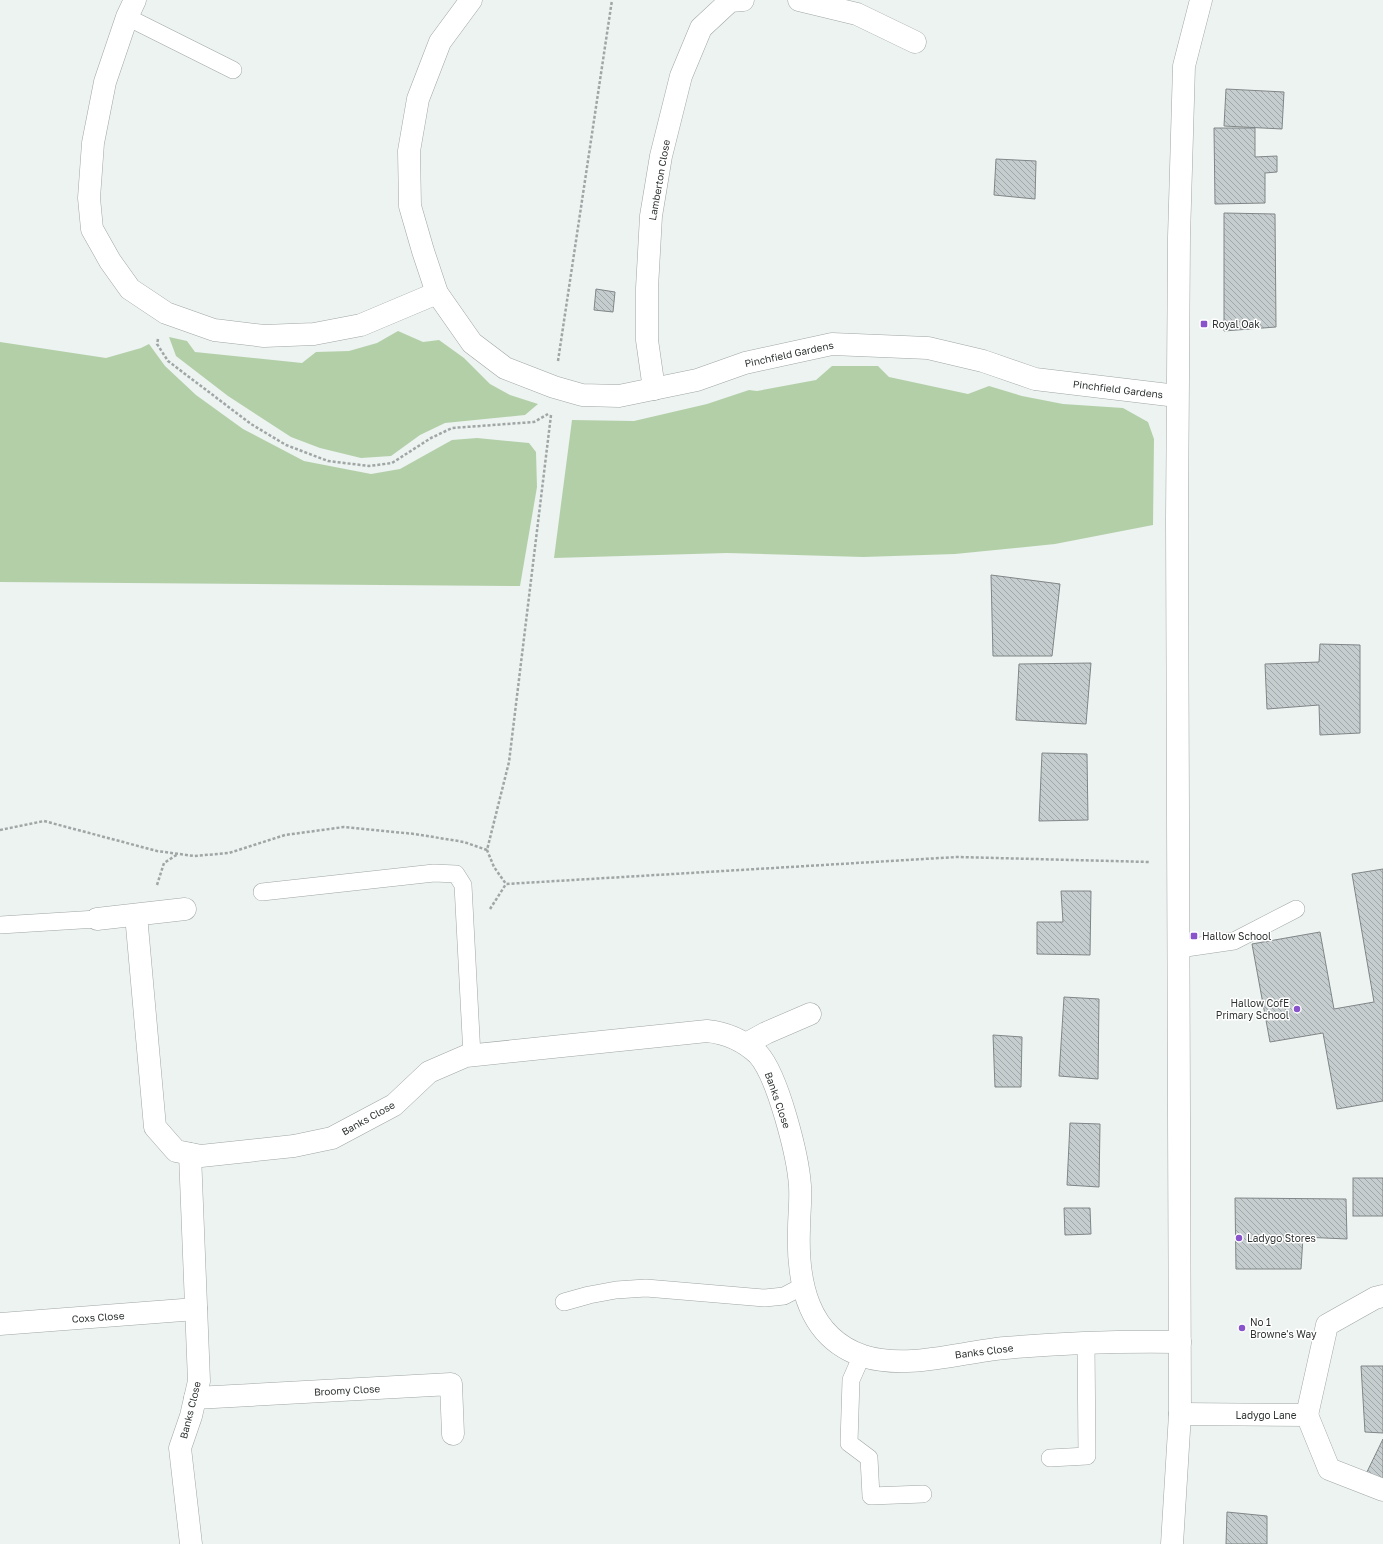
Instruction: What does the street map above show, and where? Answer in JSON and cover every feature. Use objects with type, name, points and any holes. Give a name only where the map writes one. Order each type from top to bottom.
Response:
[{"type":"street","name":"Pinchfield Gardens","points":[[471,0],[440,42],[418,98],[409,151],[410,206],[437,293],[472,343],[506,368],[554,387],[582,395],[619,396],[697,380],[745,363],[832,344],[928,348],[983,361],[1035,379],[1178,396]]},
{"type":"street","name":"Lamberton Close","points":[[654,389],[647,340],[648,288],[651,216],[661,156],[681,76],[701,28],[730,1],[743,0]]},
{"type":"street","points":[[799,0],[857,14],[915,42]]},
{"type":"street","points":[[1172,1544],[1180,1414],[1179,237],[1184,66],[1201,0]]},
{"type":"street","points":[[131,9],[105,82],[93,143],[89,198],[92,229],[110,261],[130,289],[166,313],[214,330],[264,336],[314,334],[361,325],[437,293]]},
{"type":"street","points":[[97,919],[185,909]]},
{"type":"street","name":"Banks Close","points":[[146,914],[155,1127],[176,1151],[200,1156],[294,1146],[332,1138],[394,1105],[429,1072],[466,1056],[707,1031],[721,1033],[734,1037],[746,1044],[759,1055],[769,1070],[785,1114],[797,1163],[800,1206],[799,1253],[803,1286],[808,1304],[816,1319],[835,1341],[862,1355],[899,1362],[995,1349],[1086,1342],[1180,1342]]},
{"type":"street","points":[[746,1044],[766,1033],[810,1014]]},
{"type":"street","name":"Banks Close","points":[[190,1154],[199,1381],[180,1448],[191,1544]]},
{"type":"street","points":[[1307,1415],[1328,1325],[1375,1298],[1383,1296]]},
{"type":"street","name":"Coxs Close","points":[[0,1324],[196,1309]]},
{"type":"street","name":"Broomy Close","points":[[195,1398],[451,1384],[453,1434]]},
{"type":"street","name":"Ladygo Lane","points":[[1180,1414],[1307,1415],[1329,1469],[1383,1490]]},
{"type":"lane","points":[[131,9],[233,70]]},
{"type":"lane","points":[[262,892],[434,873],[456,874],[463,886],[472,1056]]},
{"type":"lane","points":[[1179,949],[1234,941],[1296,909]]},
{"type":"lane","points":[[0,925],[97,919]]},
{"type":"lane","points":[[564,1302],[616,1290],[646,1288],[765,1298],[784,1296],[803,1286]]},
{"type":"lane","points":[[1050,1458],[1087,1456],[1086,1342]]},
{"type":"lane","points":[[862,1355],[851,1380],[849,1443],[869,1458],[871,1496],[924,1494]]},
{"type":"path","points":[[554,387],[612,0]]},
{"type":"path","points":[[160,309],[157,344],[168,360],[251,424],[286,445],[328,461],[369,466],[392,463],[431,438],[452,428],[534,422],[552,412],[509,762],[487,850],[494,867],[506,884],[957,857],[1179,862]]},
{"type":"path","points":[[0,830],[44,821],[157,852],[194,856],[229,853],[285,835],[344,827],[415,834],[464,842],[487,850]]},
{"type":"path","points":[[146,914],[164,863],[178,854]]},
{"type":"green space","points":[[398,331],[423,342],[439,340],[464,358],[490,384],[510,395],[538,404],[525,415],[445,423],[420,435],[391,456],[361,458],[320,448],[291,437],[228,396],[176,356],[169,337],[187,341],[195,352],[302,363],[316,352],[349,351],[377,343]]},
{"type":"green space","points":[[0,342],[106,358],[141,348],[149,344],[165,366],[196,395],[243,429],[304,461],[371,474],[400,469],[452,440],[477,438],[529,443],[536,452],[537,487],[520,586],[0,582]]},
{"type":"green space","points":[[832,366],[878,366],[889,377],[968,394],[989,386],[1022,396],[1063,404],[1123,408],[1148,422],[1154,439],[1153,525],[1055,544],[955,554],[863,557],[727,553],[554,558],[572,420],[634,421],[707,404],[749,390],[757,391],[816,380]]},
{"type":"building","points":[[1226,89],[1284,92],[1282,129],[1224,126]]},
{"type":"building","points":[[1214,128],[1255,128],[1255,157],[1277,156],[1277,172],[1265,173],[1265,203],[1215,204]]},
{"type":"building","points":[[996,159],[1036,161],[1035,199],[994,195]]},
{"type":"building","points":[[1224,213],[1275,214],[1276,327],[1224,331]]},
{"type":"building","points":[[596,289],[615,292],[613,312],[594,310]]},
{"type":"building","points":[[991,575],[1060,584],[1052,656],[993,656]]},
{"type":"building","points":[[1320,644],[1360,645],[1360,733],[1320,735],[1319,705],[1267,709],[1265,664],[1319,662]]},
{"type":"building","points":[[1091,663],[1086,724],[1016,720],[1019,664]]},
{"type":"building","points":[[1042,753],[1087,754],[1088,820],[1039,821]]},
{"type":"building","points":[[1383,869],[1383,1101],[1337,1109],[1323,1033],[1270,1042],[1252,944],[1320,932],[1334,1009],[1374,1002],[1352,874]]},
{"type":"building","points":[[1061,891],[1091,891],[1090,955],[1037,954],[1037,922],[1063,922]]},
{"type":"building","points":[[1064,997],[1099,999],[1098,1079],[1059,1076]]},
{"type":"building","points":[[993,1035],[1022,1037],[1021,1087],[995,1087]]},
{"type":"building","points":[[1070,1123],[1100,1124],[1099,1187],[1067,1185]]},
{"type":"building","points":[[1353,1178],[1383,1178],[1383,1216],[1353,1216]]},
{"type":"building","points":[[1235,1198],[1346,1199],[1347,1239],[1303,1237],[1301,1269],[1236,1269]]},
{"type":"building","points":[[1064,1208],[1090,1208],[1091,1234],[1065,1235]]},
{"type":"building","points":[[1361,1366],[1383,1366],[1383,1433],[1365,1432]]},
{"type":"building","points":[[1383,1439],[1383,1485],[1364,1478]]},
{"type":"building","points":[[1227,1512],[1267,1516],[1267,1544],[1226,1544]]},
{"type":"place","name":"Royal Oak","points":[[1204,324]]},
{"type":"place","name":"Hallow School","points":[[1194,936]]},
{"type":"place","name":"Hallow CofE Primary School","points":[[1297,1009]]},
{"type":"place","name":"Ladygo Stores","points":[[1239,1238]]},
{"type":"place","name":"No 1 Browne's Way","points":[[1242,1328]]}]
